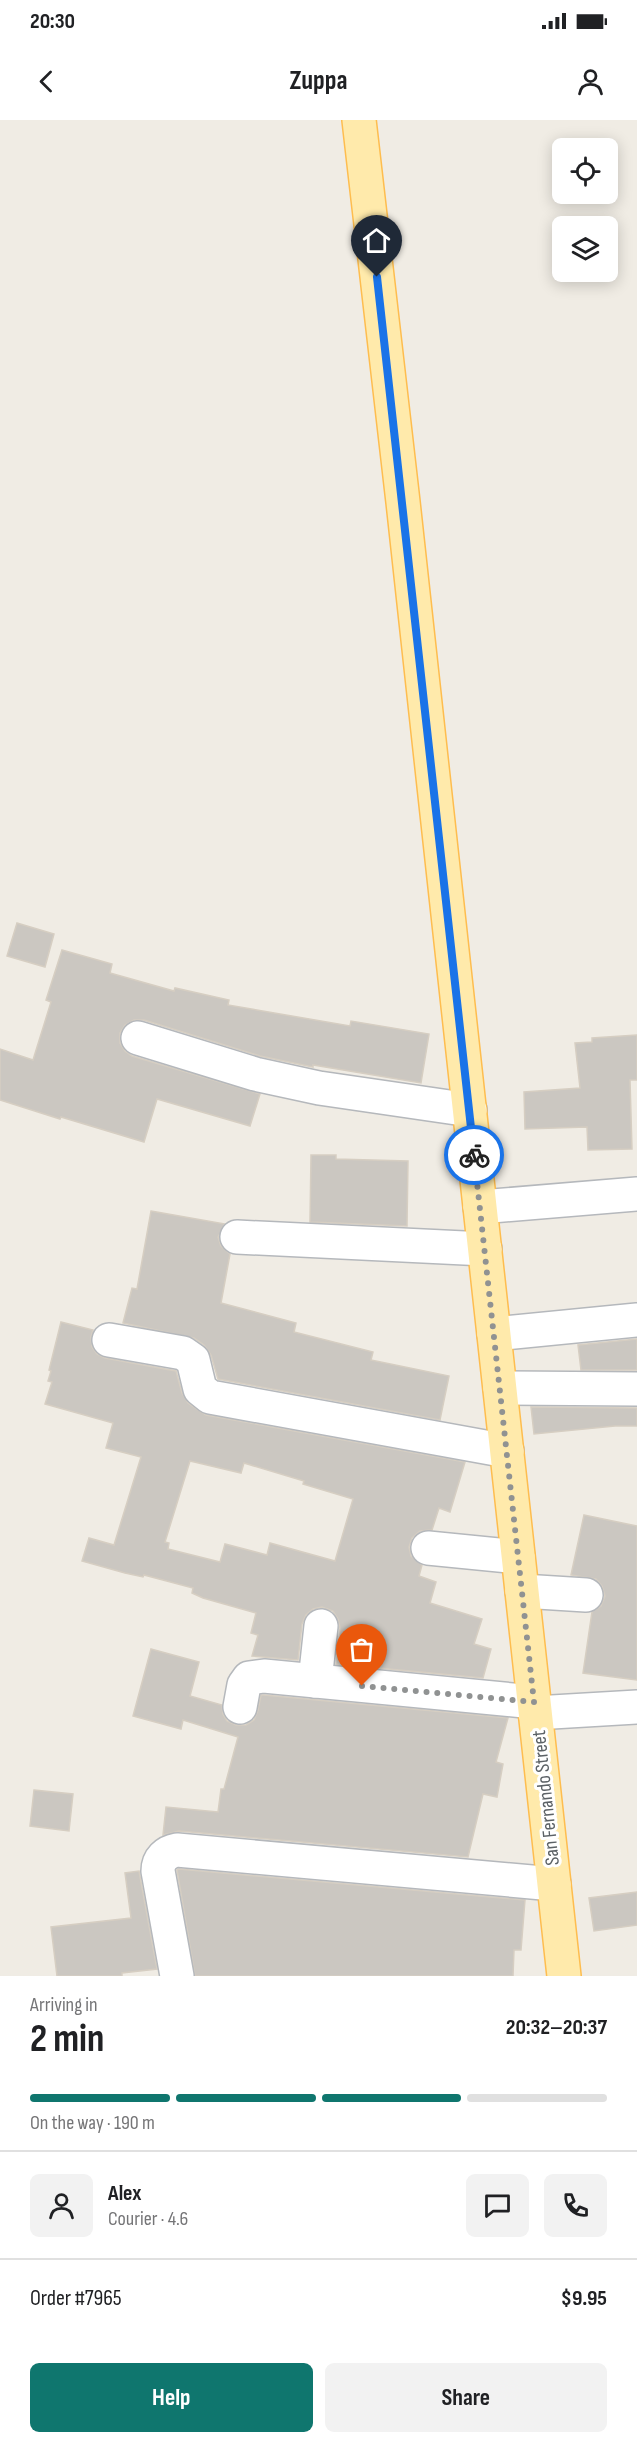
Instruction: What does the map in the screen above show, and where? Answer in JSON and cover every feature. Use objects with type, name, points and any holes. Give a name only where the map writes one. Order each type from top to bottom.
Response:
[{"type":"main road","name":"San Fernando Street","points":[[359,120],[564,1976]]},
{"type":"street","points":[[138,1038],[255,1074],[319,1088],[470,1110]]},
{"type":"street","points":[[480,1207],[637,1194]]},
{"type":"street","points":[[237,1237],[485,1249]]},
{"type":"street","points":[[494,1334],[637,1320]]},
{"type":"street","points":[[109,1340],[183,1353],[193,1360],[200,1389],[210,1397],[507,1451]]},
{"type":"street","points":[[500,1388],[637,1389]]},
{"type":"street","points":[[428,1548],[518,1557]]},
{"type":"street","points":[[522,1591],[586,1595]]},
{"type":"street","points":[[315,1681],[321,1626]]},
{"type":"street","points":[[240,1707],[244,1685],[249,1678],[264,1676],[535,1707],[637,1707]]},
{"type":"street","points":[[177,1976],[158,1870],[160,1860],[171,1851],[554,1884]]},
{"type":"building","points":[[17,923],[54,934],[45,967],[7,956]]},
{"type":"building","points":[[62,950],[112,964],[110,973],[174,991],[175,988],[229,1000],[228,1005],[350,1026],[351,1021],[429,1034],[421,1083],[313,1065],[313,1067],[260,1056],[144,1020],[134,1020],[125,1025],[120,1033],[120,1043],[132,1056],[260,1094],[250,1126],[157,1099],[144,1142],[0,1100],[0,1049],[33,1060],[51,1002],[46,1000]]},
{"type":"building","points":[[637,1035],[637,1080],[630,1080],[632,1149],[588,1150],[587,1127],[525,1129],[524,1092],[580,1088],[575,1043],[592,1042],[592,1038]]},
{"type":"building","points":[[311,1155],[336,1155],[336,1159],[408,1161],[407,1226],[310,1222]]},
{"type":"building","points":[[151,1211],[225,1224],[218,1237],[221,1246],[230,1254],[221,1303],[296,1323],[294,1332],[373,1352],[371,1360],[449,1376],[440,1420],[218,1379],[211,1355],[204,1345],[194,1338],[123,1323],[132,1288],[137,1289]]},
{"type":"building","points":[[61,1322],[93,1330],[92,1347],[97,1354],[105,1358],[176,1371],[182,1393],[188,1403],[206,1415],[465,1462],[450,1512],[439,1508],[432,1530],[420,1531],[412,1538],[409,1547],[411,1556],[422,1565],[419,1576],[436,1582],[430,1603],[482,1619],[474,1644],[491,1649],[483,1678],[336,1664],[340,1628],[338,1619],[333,1611],[322,1607],[313,1609],[306,1615],[302,1624],[298,1660],[252,1656],[258,1635],[251,1633],[256,1613],[203,1598],[192,1593],[193,1588],[82,1561],[89,1538],[114,1545],[141,1457],[106,1448],[113,1423],[45,1404],[52,1382],[48,1381],[51,1371],[49,1370]],"holes":[[[190,1461],[241,1473],[244,1463],[353,1499],[335,1561],[270,1543],[267,1555],[225,1544],[220,1562],[168,1549],[169,1543],[165,1542]]]},
{"type":"building","points":[[637,1339],[637,1370],[581,1370],[578,1345]]},
{"type":"building","points":[[531,1407],[637,1408],[637,1426],[534,1434]]},
{"type":"building","points":[[584,1515],[637,1526],[637,1680],[583,1673],[592,1612],[601,1606],[605,1596],[602,1586],[596,1579],[571,1575]]},
{"type":"building","points":[[151,1649],[199,1662],[190,1696],[222,1705],[227,1721],[236,1725],[246,1725],[254,1720],[261,1695],[508,1718],[496,1762],[503,1764],[497,1797],[483,1794],[468,1857],[179,1831],[163,1835],[166,1807],[218,1812],[221,1789],[224,1789],[238,1737],[183,1720],[181,1729],[133,1716]]},
{"type":"building","points":[[34,1790],[73,1794],[69,1831],[30,1826]]},
{"type":"building","points":[[177,1870],[525,1900],[521,1950],[514,1950],[513,1976],[195,1976]]},
{"type":"building","points":[[139,1871],[157,1969],[122,1973],[122,1976],[57,1976],[51,1927],[131,1918],[125,1873]]},
{"type":"building","points":[[637,1892],[637,1925],[594,1931],[589,1898]]},
{"type":"way so far","points":[[362,1686],[534,1702],[474,1155]]},
{"type":"route","points":[[377,277],[474,1155]]}]
